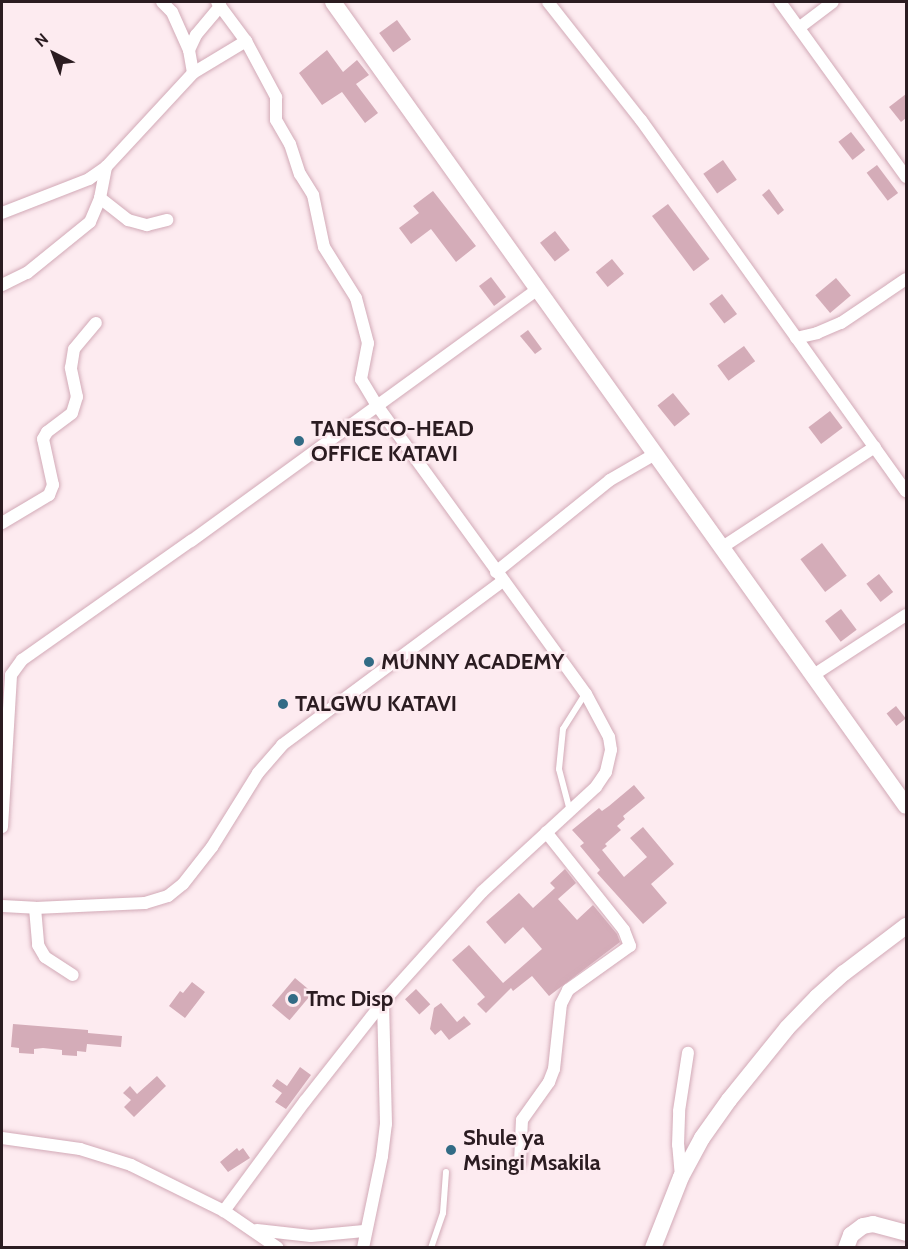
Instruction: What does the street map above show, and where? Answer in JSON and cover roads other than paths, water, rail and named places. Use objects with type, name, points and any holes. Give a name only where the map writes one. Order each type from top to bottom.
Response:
[{"type":"street","points":[[162,2],[172,12],[189,50],[193,73]]},
{"type":"street","points":[[333,2],[906,806]]},
{"type":"street","points":[[780,2],[906,177]]},
{"type":"street","points":[[800,27],[833,2]]},
{"type":"street","points":[[553,3],[641,120],[906,491]]},
{"type":"street","points":[[189,50],[196,35],[218,4],[246,40],[277,101],[276,120],[290,144],[300,174],[313,195],[324,247],[356,298],[368,344],[362,379],[376,404],[586,694],[609,737],[610,759],[606,772],[596,787],[475,900],[383,1002],[305,1101],[224,1211]]},
{"type":"street","points":[[2,213],[89,179],[106,167],[193,73],[246,40]]},
{"type":"street","points":[[2,285],[27,273],[59,250],[90,222],[100,198],[106,167]]},
{"type":"street","points":[[100,198],[128,220],[147,225],[167,220]]},
{"type":"street","points":[[796,338],[817,333],[865,309],[906,279]]},
{"type":"street","points":[[2,827],[11,675],[15,666],[538,289]]},
{"type":"street","points":[[2,523],[49,495],[54,485],[43,440],[47,432],[72,413],[77,397],[70,368],[74,349],[96,323]]},
{"type":"street","points":[[808,355],[817,333]]},
{"type":"street","points":[[721,548],[874,447]]},
{"type":"street","points":[[2,906],[35,908],[146,903],[168,896],[183,884],[212,847],[258,773],[282,745],[500,577],[610,480],[655,454]]},
{"type":"street","points":[[812,676],[906,615]]},
{"type":"street","points":[[2,667],[15,666]]},
{"type":"street","points":[[520,1162],[522,1120],[549,1082],[554,1069],[561,1004],[568,990],[630,946],[624,930],[546,832]]},
{"type":"street","points":[[35,908],[38,945],[45,957],[73,975]]},
{"type":"street","points":[[653,1248],[681,1177],[702,1138],[729,1100],[787,1028],[844,973],[906,926]]},
{"type":"street","points":[[363,1248],[364,1231],[382,1156],[386,1124],[383,1002]]},
{"type":"street","points":[[681,1177],[679,1111],[688,1053]]},
{"type":"street","points":[[2,1138],[80,1149],[131,1165],[224,1211],[278,1248]]},
{"type":"street","points":[[846,1248],[851,1235],[863,1226],[873,1224],[906,1233]]},
{"type":"street","points":[[253,1230],[311,1236],[364,1231]]},
{"type":"lane","points":[[570,811],[559,769],[563,729],[586,694]]},
{"type":"lane","points":[[431,1248],[442,1214],[446,1172]]},
{"type":"place","name":"TANESCO-HEAD OFFICE KATAVI","points":[[299,441]]},
{"type":"place","name":"MUNNY ACADEMY","points":[[369,662]]},
{"type":"place","name":"TALGWU KATAVI","points":[[283,704]]},
{"type":"place","name":"Tmc Disp","points":[[293,999]]},
{"type":"place","name":"Shule ya Msingi Msakila","points":[[451,1150]]}]
